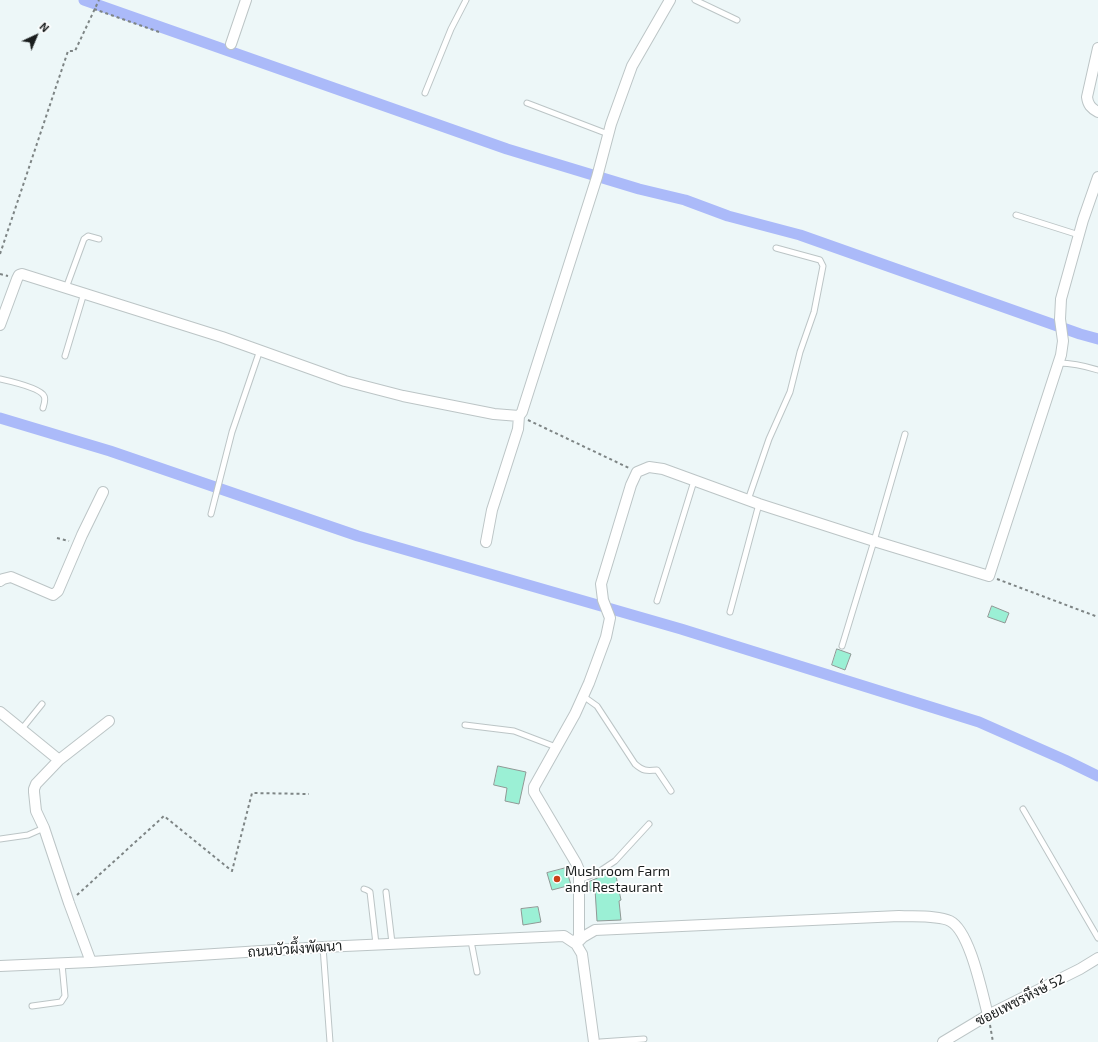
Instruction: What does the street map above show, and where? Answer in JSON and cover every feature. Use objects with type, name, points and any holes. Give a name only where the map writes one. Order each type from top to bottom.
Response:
[{"type":"street","points":[[231,44],[246,0]]},
{"type":"street","points":[[486,542],[492,510],[518,429],[520,416],[632,66],[670,0]]},
{"type":"street","points":[[1098,48],[1087,96],[1088,103],[1098,112]]},
{"type":"street","points":[[575,943],[579,936],[579,870],[534,792],[534,786],[575,714],[606,637],[610,618],[603,600],[601,584],[637,472],[649,467],[663,469],[759,504],[989,576],[1059,363],[1063,341],[1060,319],[1061,299],[1079,235],[1098,177]]},
{"type":"street","points":[[0,325],[17,279],[19,275],[22,274],[222,337],[345,381],[403,396],[494,414],[520,416]]},
{"type":"street","points":[[0,581],[11,577],[53,595],[55,594],[58,591],[78,544],[103,492]]},
{"type":"street","points":[[0,712],[59,760]]},
{"type":"street","points":[[91,962],[44,828],[36,811],[34,788],[59,760],[109,721]]},
{"type":"street","points":[[575,943],[595,930],[891,917],[940,917],[951,921],[960,930],[970,948],[988,1016]]},
{"type":"street","name":"ถนนบัวผึ้งพัฒนา","points":[[0,966],[62,964],[376,944],[564,936],[575,943]]},
{"type":"street","points":[[575,943],[582,954],[594,1042]]},
{"type":"street","name":"ซอยเพชรหึงษ์ 52","points":[[943,1042],[988,1016],[1080,970],[1098,958]]},
{"type":"lane","points":[[425,93],[451,29],[466,0]]},
{"type":"lane","points":[[695,0],[737,20]]},
{"type":"lane","points":[[527,103],[609,134]]},
{"type":"lane","points":[[1016,215],[1079,235]]},
{"type":"lane","points":[[66,288],[84,239],[88,236],[98,239]]},
{"type":"lane","points":[[748,500],[769,439],[790,392],[800,352],[814,312],[823,266],[820,260],[776,248]]},
{"type":"lane","points":[[65,356],[84,293]]},
{"type":"lane","points":[[211,514],[232,432],[260,350]]},
{"type":"lane","points":[[1059,363],[1078,364],[1098,370]]},
{"type":"lane","points":[[0,379],[37,390],[43,394],[45,398],[43,408]]},
{"type":"lane","points":[[842,646],[906,434]]},
{"type":"lane","points":[[657,601],[694,481]]},
{"type":"lane","points":[[730,612],[759,504]]},
{"type":"lane","points":[[583,696],[597,706],[635,764],[641,769],[647,771],[657,770],[671,791]]},
{"type":"lane","points":[[21,730],[42,704]]},
{"type":"lane","points":[[465,725],[514,731],[556,747]]},
{"type":"lane","points":[[1023,809],[1098,938]]},
{"type":"lane","points":[[578,881],[597,873],[615,861],[649,824]]},
{"type":"lane","points":[[0,839],[28,835],[44,828]]},
{"type":"lane","points":[[364,889],[370,892],[376,944]]},
{"type":"lane","points":[[386,892],[392,944]]},
{"type":"lane","points":[[471,941],[477,972]]},
{"type":"lane","points":[[323,947],[330,1042]]},
{"type":"lane","points":[[32,1006],[61,1002],[64,999],[62,964]]},
{"type":"lane","points":[[600,1042],[644,1039]]},
{"type":"path","points":[[0,254],[68,51],[75,50],[99,0]]},
{"type":"path","points":[[94,9],[159,32]]},
{"type":"path","points":[[520,416],[637,472]]},
{"type":"path","points":[[57,538],[78,544]]},
{"type":"path","points":[[989,576],[1098,617]]},
{"type":"path","points":[[69,902],[164,816],[232,871],[252,793],[309,794]]},
{"type":"path","points":[[988,1016],[993,1042]]},
{"type":"building","points":[[992,606],[1009,613],[1005,623],[988,617]]},
{"type":"building","points":[[837,649],[851,654],[845,670],[832,665]]},
{"type":"building","points":[[498,766],[526,772],[519,804],[505,801],[507,788],[494,785]]},
{"type":"building","points":[[566,868],[571,885],[552,890],[547,873]]},
{"type":"building","points":[[615,871],[621,900],[619,901],[621,920],[597,921],[595,889],[590,891],[589,882]]},
{"type":"building","points":[[538,907],[541,922],[523,925],[521,909]]},
{"type":"waterway","points":[[84,0],[507,149],[639,189],[685,200],[728,216],[800,235],[1080,334],[1098,339]]},
{"type":"waterway","points":[[0,418],[110,451],[358,536],[681,629],[979,722],[1098,776]]},
{"type":"place","name":"Mushroom Farm and Restaurant","points":[[557,879]]}]
